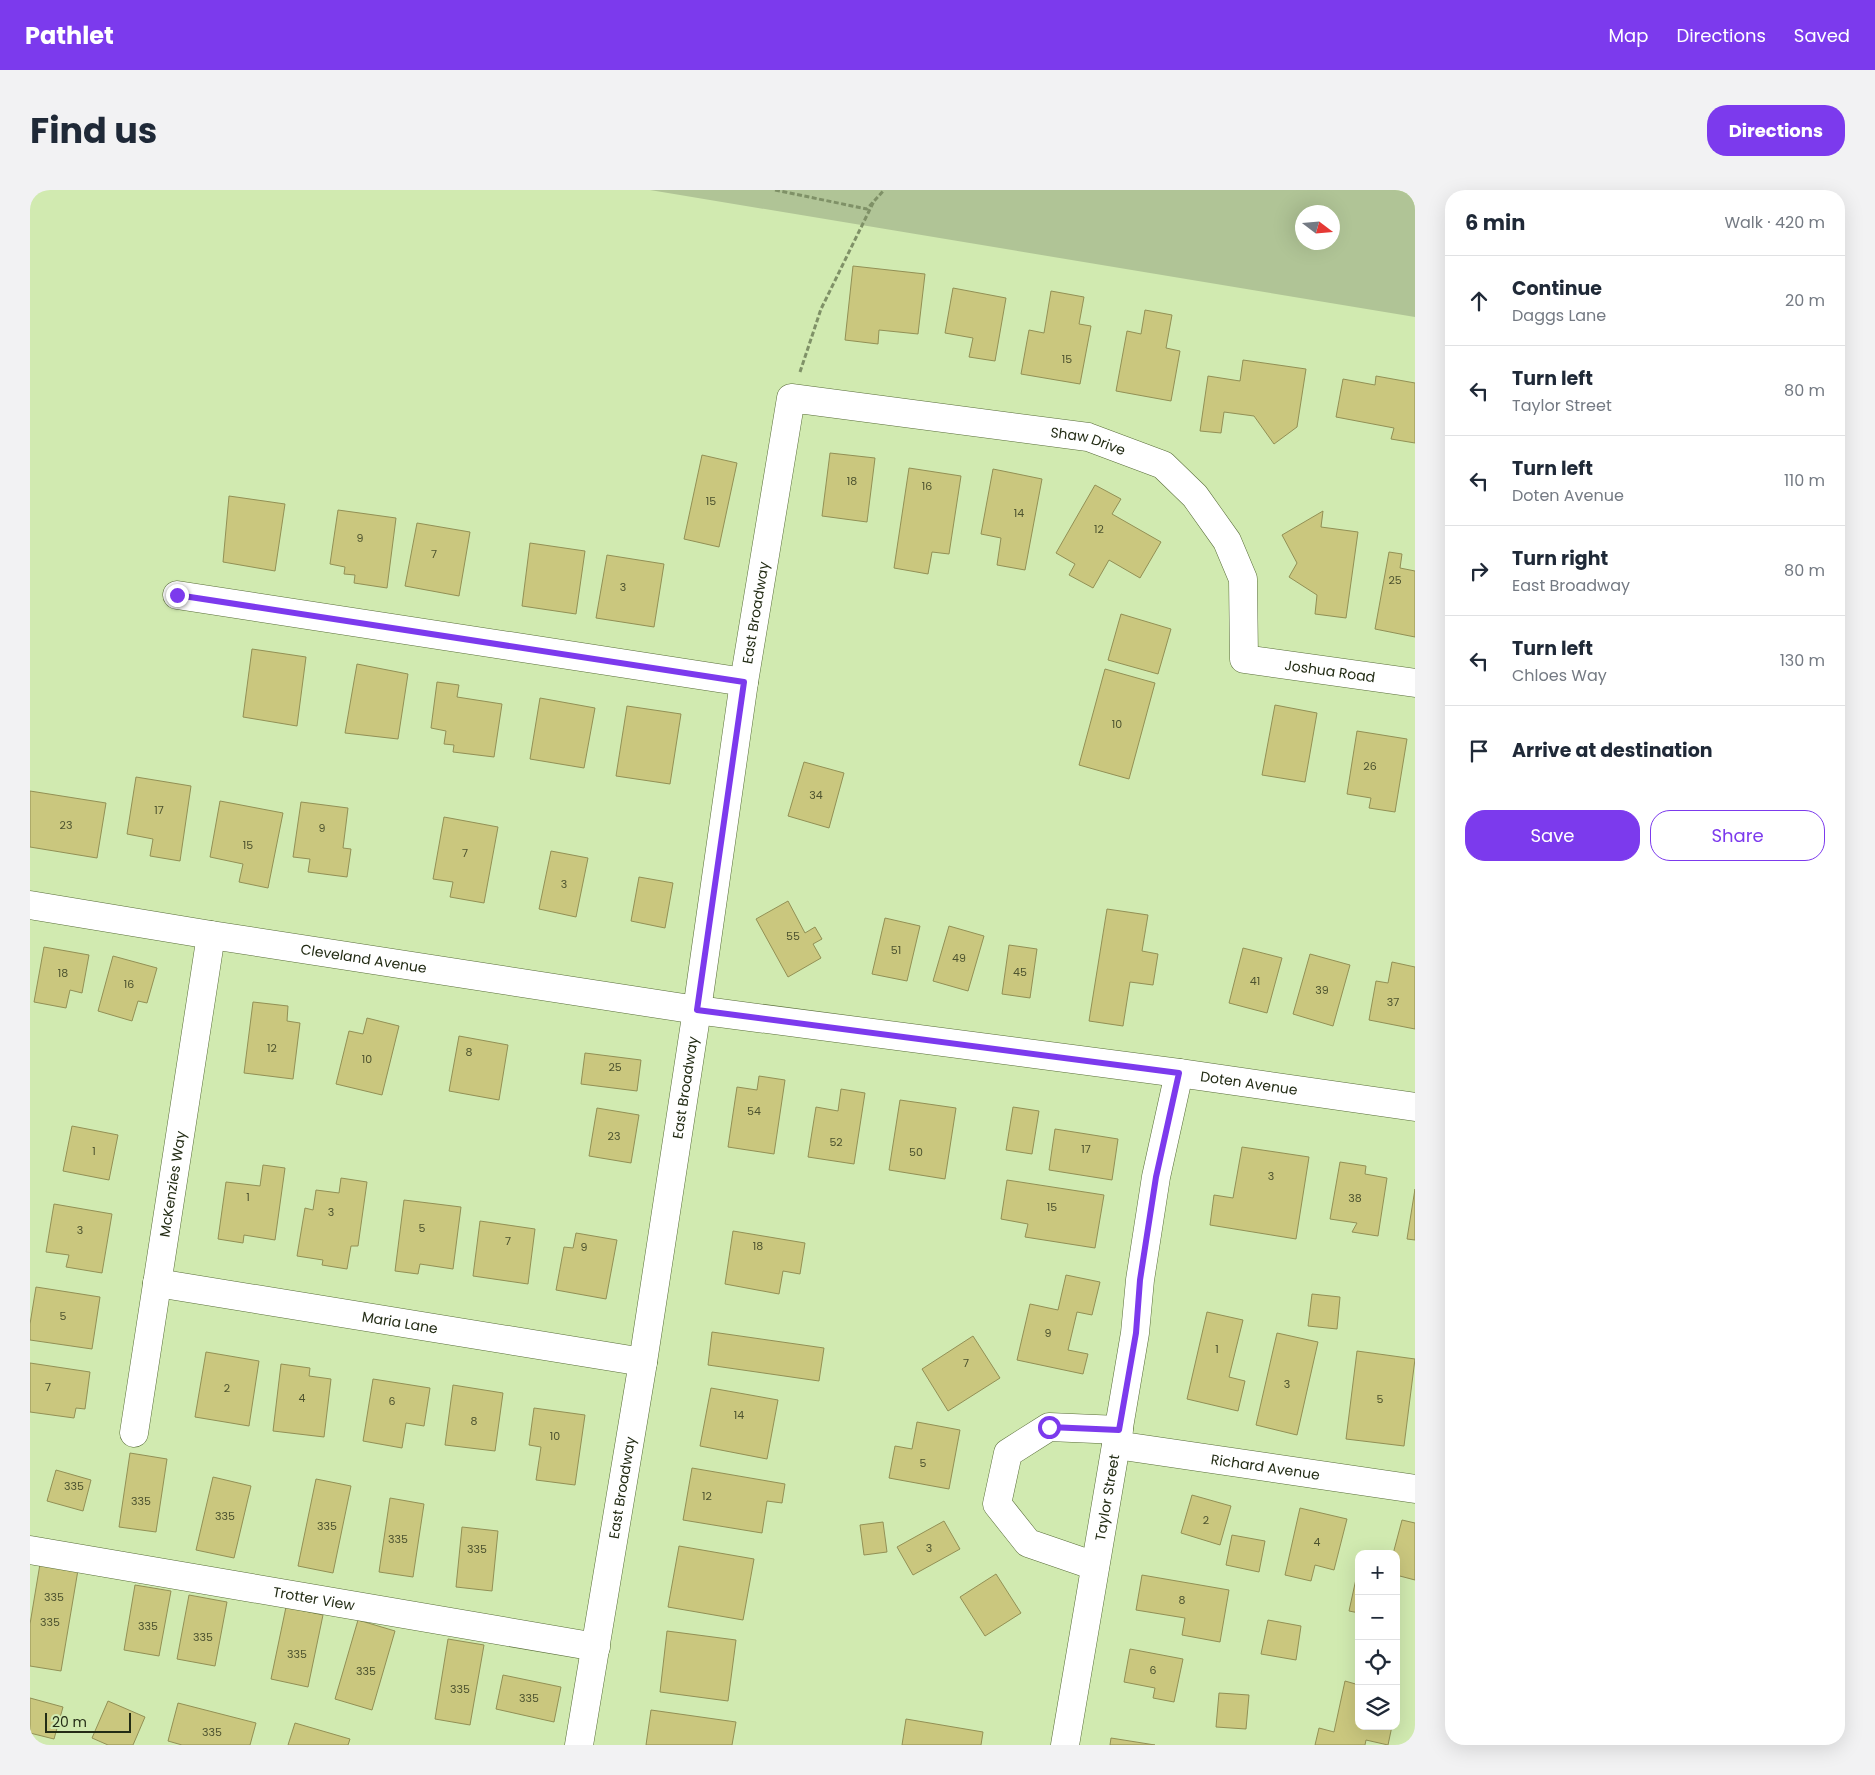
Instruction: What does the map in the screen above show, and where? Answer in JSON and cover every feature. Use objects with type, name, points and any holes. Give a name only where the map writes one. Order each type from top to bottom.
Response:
[{"type":"street","name":"Shaw Drive","points":[[792,398],[1088,437],[1163,466],[1195,496],[1228,541],[1243,579],[1244,659]]},
{"type":"street","name":"East Broadway","points":[[579,1745],[643,1362],[697,1010],[744,682],[792,398]]},
{"type":"street","points":[[177,595],[744,682]]},
{"type":"street","name":"Joshua Road","points":[[1244,659],[1415,683]]},
{"type":"street","name":"Cleveland Avenue","points":[[30,905],[697,1010]]},
{"type":"street","name":"McKenzies Way","points":[[134,1433],[211,935]]},
{"type":"street","name":"Doten Avenue","points":[[697,1010],[1179,1073],[1415,1107]]},
{"type":"street","name":"Taylor Street","points":[[1065,1745],[1136,1333],[1140,1280],[1156,1177],[1179,1073]]},
{"type":"street","name":"Maria Lane","points":[[157,1283],[643,1362]]},
{"type":"street","name":"Richard Avenue","points":[[1095,1566],[1028,1544],[997,1504],[1008,1453],[1049,1427],[1415,1489]]},
{"type":"street","name":"Trotter View","points":[[30,1550],[596,1647]]},
{"type":"path","points":[[775,190],[867,209],[884,190]]},
{"type":"path","points":[[792,398],[821,309],[874,201]]},
{"type":"green space","points":[[650,190],[1415,190],[1415,317]]},
{"type":"building","points":[[853,266],[925,274],[918,334],[879,330],[878,344],[845,340]]},
{"type":"building","points":[[953,288],[1006,298],[995,361],[969,357],[973,338],[945,333]]},
{"type":"building","points":[[1051,291],[1084,297],[1079,324],[1091,326],[1080,384],[1021,374],[1029,330],[1044,333]]},
{"type":"building","points":[[1145,310],[1172,315],[1166,348],[1180,351],[1171,401],[1116,391],[1127,331],[1141,334]]},
{"type":"building","points":[[1243,360],[1306,369],[1297,427],[1274,444],[1254,416],[1224,412],[1221,433],[1200,431],[1208,376],[1240,381]]},
{"type":"building","points":[[1376,376],[1415,383],[1415,443],[1391,439],[1394,428],[1336,417],[1343,379],[1375,385]]},
{"type":"building","points":[[830,453],[875,458],[867,522],[822,516]]},
{"type":"building","points":[[702,455],[737,463],[719,547],[684,539]]},
{"type":"building","points":[[909,468],[961,476],[949,554],[932,552],[928,574],[894,568]]},
{"type":"building","points":[[993,469],[1042,479],[1025,570],[997,565],[1001,538],[981,534]]},
{"type":"building","points":[[1095,485],[1121,499],[1112,514],[1161,542],[1140,578],[1109,560],[1093,588],[1069,575],[1075,564],[1056,553]]},
{"type":"building","points":[[229,496],[285,504],[275,571],[223,562]]},
{"type":"building","points":[[338,510],[396,518],[387,588],[354,583],[355,575],[344,574],[345,567],[330,564]]},
{"type":"building","points":[[1323,511],[1321,527],[1358,532],[1346,618],[1315,614],[1317,595],[1289,577],[1297,563],[1282,535]]},
{"type":"building","points":[[417,523],[470,532],[459,596],[405,586]]},
{"type":"building","points":[[530,543],[585,551],[576,614],[522,606]]},
{"type":"building","points":[[1389,552],[1402,554],[1400,568],[1415,571],[1415,637],[1375,629]]},
{"type":"building","points":[[607,555],[664,564],[654,627],[596,618]]},
{"type":"building","points":[[1121,614],[1171,629],[1158,674],[1108,660]]},
{"type":"building","points":[[252,649],[306,657],[297,726],[243,717]]},
{"type":"building","points":[[357,664],[408,674],[398,739],[345,733]]},
{"type":"building","points":[[1105,669],[1155,683],[1129,779],[1079,765]]},
{"type":"building","points":[[437,682],[459,685],[457,697],[502,704],[494,757],[453,752],[454,745],[444,744],[446,731],[431,728]]},
{"type":"building","points":[[540,698],[595,708],[584,768],[530,759]]},
{"type":"building","points":[[1275,705],[1317,713],[1305,782],[1262,775]]},
{"type":"building","points":[[627,706],[681,714],[670,784],[616,776]]},
{"type":"building","points":[[1357,731],[1407,739],[1395,812],[1369,808],[1371,798],[1347,794]]},
{"type":"building","points":[[804,762],[844,773],[829,828],[788,816]]},
{"type":"building","points":[[136,777],[191,786],[180,861],[150,856],[153,839],[127,834]]},
{"type":"building","points":[[30,791],[106,803],[97,858],[30,847]]},
{"type":"building","points":[[220,801],[283,813],[268,888],[239,882],[243,864],[210,857]]},
{"type":"building","points":[[301,802],[348,808],[343,848],[351,849],[347,877],[308,872],[310,859],[293,857]]},
{"type":"building","points":[[444,817],[498,827],[484,903],[450,897],[453,882],[433,879]]},
{"type":"building","points":[[551,851],[588,858],[576,917],[539,909]]},
{"type":"building","points":[[639,877],[673,883],[665,928],[631,921]]},
{"type":"building","points":[[788,901],[805,933],[815,927],[822,939],[813,944],[821,958],[788,977],[756,919]]},
{"type":"building","points":[[1107,909],[1148,915],[1142,951],[1158,954],[1153,985],[1130,982],[1123,1026],[1089,1021]]},
{"type":"building","points":[[885,918],[920,926],[907,981],[872,974]]},
{"type":"building","points":[[949,926],[984,936],[968,991],[933,981]]},
{"type":"building","points":[[1009,945],[1037,949],[1030,998],[1002,994]]},
{"type":"building","points":[[44,947],[89,955],[82,993],[70,990],[66,1008],[34,1002]]},
{"type":"building","points":[[1243,948],[1282,958],[1267,1013],[1229,1003]]},
{"type":"building","points":[[1310,954],[1350,965],[1333,1026],[1293,1014]]},
{"type":"building","points":[[113,956],[157,968],[147,1003],[138,1001],[132,1021],[98,1011]]},
{"type":"building","points":[[1392,962],[1415,967],[1415,1029],[1369,1020],[1376,981],[1388,983]]},
{"type":"building","points":[[253,1002],[288,1006],[287,1021],[300,1023],[293,1079],[244,1073]]},
{"type":"building","points":[[367,1018],[399,1026],[382,1095],[336,1084],[349,1031],[363,1034]]},
{"type":"building","points":[[459,1036],[508,1045],[499,1100],[449,1091]]},
{"type":"building","points":[[585,1053],[641,1060],[637,1091],[581,1084]]},
{"type":"building","points":[[759,1076],[785,1080],[774,1154],[728,1147],[737,1087],[757,1090]]},
{"type":"building","points":[[841,1089],[865,1093],[854,1164],[808,1157],[816,1107],[838,1111]]},
{"type":"building","points":[[900,1100],[956,1108],[945,1179],[889,1170]]},
{"type":"building","points":[[1013,1107],[1039,1111],[1032,1154],[1006,1150]]},
{"type":"building","points":[[597,1108],[639,1115],[631,1163],[589,1156]]},
{"type":"building","points":[[72,1126],[118,1135],[109,1180],[63,1171]]},
{"type":"building","points":[[1055,1129],[1118,1139],[1112,1180],[1049,1170]]},
{"type":"building","points":[[1242,1147],[1309,1157],[1296,1239],[1210,1225],[1214,1195],[1233,1198]]},
{"type":"building","points":[[1340,1162],[1366,1166],[1365,1174],[1387,1178],[1378,1236],[1352,1232],[1357,1223],[1330,1219]]},
{"type":"building","points":[[263,1165],[285,1168],[275,1240],[244,1235],[243,1243],[218,1239],[226,1182],[260,1186]]},
{"type":"building","points":[[341,1178],[367,1182],[358,1246],[351,1246],[347,1269],[322,1265],[323,1260],[297,1256],[305,1208],[313,1210],[316,1190],[339,1193]]},
{"type":"building","points":[[1007,1180],[1104,1195],[1095,1248],[1025,1237],[1028,1224],[1001,1219]]},
{"type":"building","points":[[1415,1189],[1415,1240],[1407,1239]]},
{"type":"building","points":[[404,1200],[461,1207],[453,1269],[420,1264],[418,1274],[395,1271]]},
{"type":"building","points":[[54,1204],[112,1214],[102,1273],[66,1267],[69,1255],[46,1252]]},
{"type":"building","points":[[480,1221],[535,1229],[528,1284],[473,1276]]},
{"type":"building","points":[[733,1231],[805,1243],[800,1274],[783,1271],[779,1294],[725,1284]]},
{"type":"building","points":[[576,1233],[617,1240],[606,1299],[556,1290],[564,1247],[573,1248]]},
{"type":"building","points":[[1066,1275],[1100,1282],[1092,1315],[1077,1312],[1068,1350],[1088,1354],[1083,1374],[1017,1360],[1030,1304],[1058,1310]]},
{"type":"building","points":[[36,1287],[100,1297],[92,1349],[30,1340],[30,1324]]},
{"type":"building","points":[[1312,1294],[1340,1297],[1337,1329],[1308,1326]]},
{"type":"building","points":[[1207,1312],[1243,1320],[1229,1377],[1245,1381],[1238,1411],[1187,1399]]},
{"type":"building","points":[[712,1332],[824,1348],[819,1381],[708,1365]]},
{"type":"building","points":[[1277,1333],[1318,1342],[1297,1435],[1256,1425]]},
{"type":"building","points":[[973,1336],[1000,1378],[948,1411],[922,1369]]},
{"type":"building","points":[[1357,1351],[1415,1359],[1404,1446],[1346,1439]]},
{"type":"building","points":[[206,1352],[259,1361],[249,1426],[195,1417]]},
{"type":"building","points":[[30,1363],[90,1372],[85,1409],[76,1408],[74,1418],[30,1412]]},
{"type":"building","points":[[281,1364],[310,1368],[309,1376],[331,1379],[324,1437],[273,1431]]},
{"type":"building","points":[[373,1379],[430,1388],[424,1426],[406,1423],[402,1448],[363,1441]]},
{"type":"building","points":[[453,1385],[503,1393],[495,1451],[445,1445]]},
{"type":"building","points":[[711,1388],[778,1400],[767,1459],[700,1446]]},
{"type":"building","points":[[534,1408],[585,1415],[575,1485],[536,1480],[541,1447],[529,1445]]},
{"type":"building","points":[[917,1422],[960,1430],[949,1489],[889,1478],[895,1446],[912,1449]]},
{"type":"building","points":[[130,1453],[167,1459],[156,1532],[119,1527]]},
{"type":"building","points":[[692,1468],[785,1484],[782,1503],[767,1501],[762,1533],[683,1520]]},
{"type":"building","points":[[56,1470],[91,1480],[83,1511],[47,1501]]},
{"type":"building","points":[[213,1477],[251,1486],[234,1558],[196,1550]]},
{"type":"building","points":[[316,1479],[351,1486],[333,1573],[298,1566]]},
{"type":"building","points":[[1192,1495],[1231,1506],[1220,1545],[1181,1533]]},
{"type":"building","points":[[390,1498],[424,1504],[413,1577],[379,1572]]},
{"type":"building","points":[[1300,1508],[1347,1519],[1334,1570],[1315,1565],[1311,1581],[1285,1575]]},
{"type":"building","points":[[1402,1520],[1415,1523],[1415,1580],[1400,1576],[1400,1550],[1394,1550]]},
{"type":"building","points":[[944,1521],[960,1549],[913,1575],[897,1547]]},
{"type":"building","points":[[883,1522],[887,1552],[864,1555],[860,1525]]},
{"type":"building","points":[[462,1527],[498,1531],[492,1591],[456,1587]]},
{"type":"building","points":[[1232,1535],[1265,1541],[1259,1572],[1226,1565]]},
{"type":"building","points":[[679,1546],[754,1559],[743,1620],[668,1607]]},
{"type":"building","points":[[40,1564],[78,1570],[61,1671],[30,1666],[30,1624]]},
{"type":"building","points":[[996,1574],[1021,1613],[985,1636],[960,1597]]},
{"type":"building","points":[[1142,1575],[1229,1590],[1220,1642],[1182,1635],[1185,1618],[1136,1610]]},
{"type":"building","points":[[1355,1584],[1355,1612],[1349,1611]]},
{"type":"building","points":[[135,1585],[171,1591],[159,1656],[124,1650]]},
{"type":"building","points":[[189,1595],[227,1602],[215,1666],[177,1659]]},
{"type":"building","points":[[286,1607],[323,1615],[308,1687],[271,1679]]},
{"type":"building","points":[[358,1620],[395,1631],[372,1710],[335,1699]]},
{"type":"building","points":[[1268,1620],[1301,1626],[1296,1660],[1261,1654]]},
{"type":"building","points":[[667,1631],[736,1640],[728,1701],[660,1692]]},
{"type":"building","points":[[448,1639],[484,1645],[470,1725],[435,1719]]},
{"type":"building","points":[[1130,1649],[1183,1659],[1174,1702],[1153,1698],[1155,1688],[1124,1682]]},
{"type":"building","points":[[503,1675],[561,1687],[554,1722],[496,1709]]},
{"type":"building","points":[[1345,1681],[1355,1684],[1355,1730],[1391,1730],[1388,1745],[1366,1740],[1365,1745],[1315,1745],[1319,1728],[1334,1732]]},
{"type":"building","points":[[1219,1693],[1249,1695],[1246,1729],[1216,1727]]},
{"type":"building","points":[[30,1698],[63,1707],[54,1739],[30,1733]]},
{"type":"building","points":[[108,1701],[145,1717],[133,1745],[108,1745],[92,1738]]},
{"type":"building","points":[[178,1703],[256,1723],[250,1745],[182,1745],[168,1741]]},
{"type":"building","points":[[651,1710],[736,1722],[732,1745],[646,1745]]},
{"type":"building","points":[[906,1719],[983,1732],[981,1745],[902,1745]]},
{"type":"building","points":[[295,1723],[350,1739],[348,1745],[288,1745]]},
{"type":"building","points":[[1111,1738],[1155,1745],[1110,1745]]},
{"type":"route","points":[[177,595],[744,682],[697,1010],[1179,1073],[1156,1177],[1140,1280],[1136,1333],[1119,1430],[1049,1427]]}]
